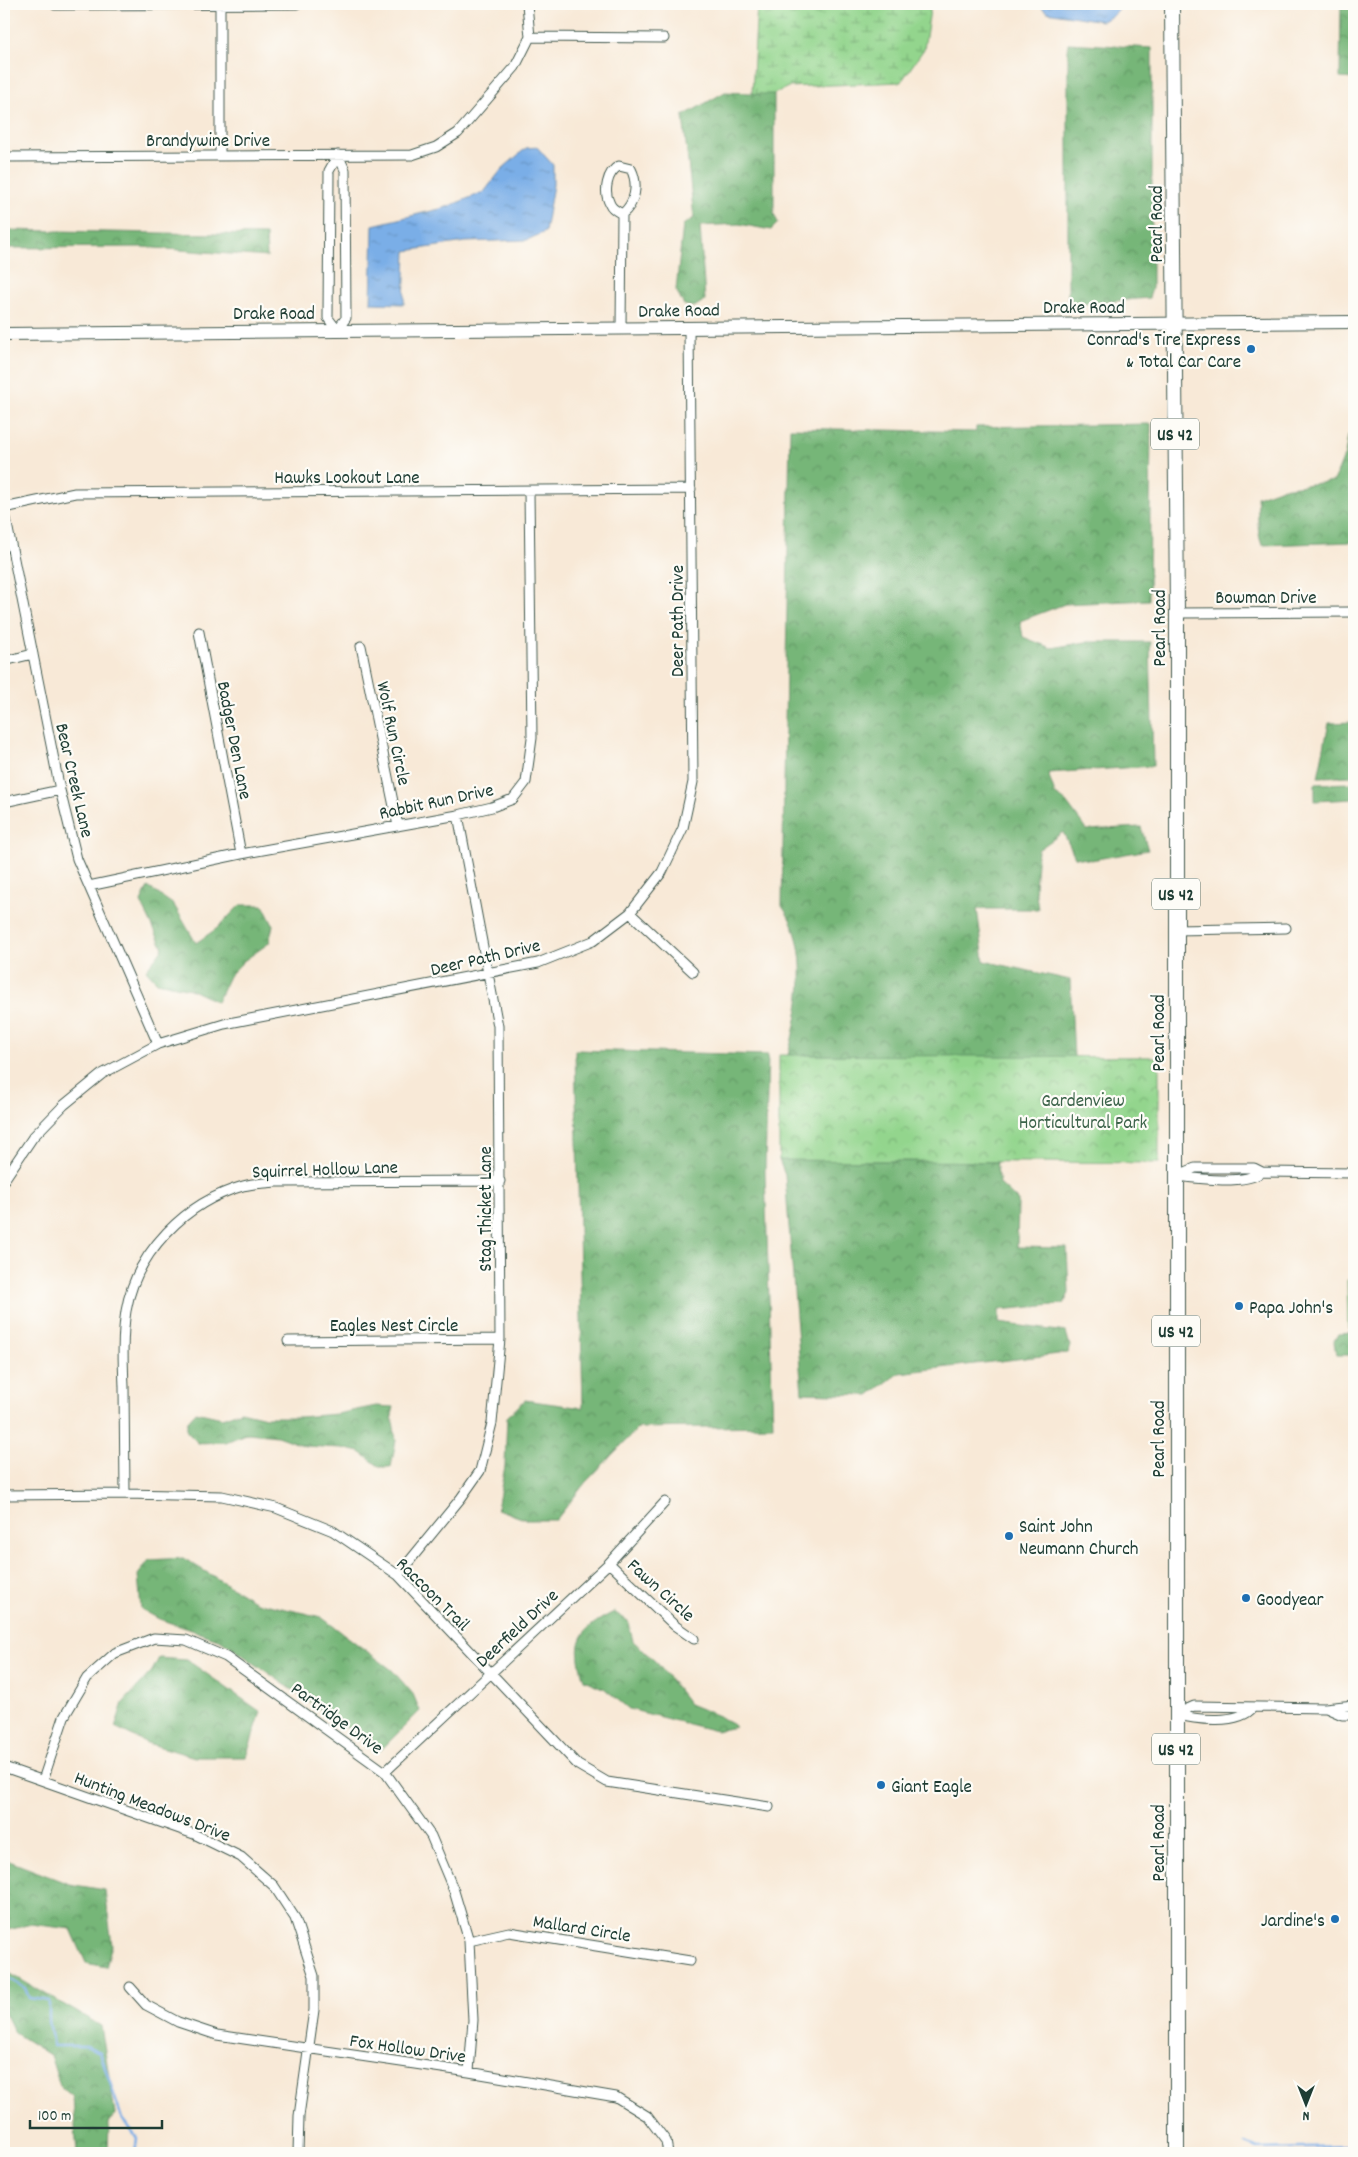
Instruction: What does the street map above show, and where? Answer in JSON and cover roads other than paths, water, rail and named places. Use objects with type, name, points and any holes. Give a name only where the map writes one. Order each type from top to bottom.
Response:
[{"type":"main road","name":"Pearl Road","points":[[1172,4],[1177,613],[1175,930],[1177,2153]]},
{"type":"street","points":[[220,4],[220,155]]},
{"type":"street","points":[[55,5],[297,4]]},
{"type":"street","points":[[527,4],[530,37],[664,38]]},
{"type":"street","name":"Brandywine Drive","points":[[4,156],[412,155],[436,147],[458,133],[514,67],[530,37]]},
{"type":"street","points":[[338,155],[345,170],[346,318],[337,330],[328,318],[328,308],[329,170],[338,155]]},
{"type":"street","points":[[619,166],[631,170],[634,175],[634,201],[630,208],[622,214],[613,209],[608,200],[608,176],[612,169],[619,166]]},
{"type":"street","points":[[621,328],[622,214]]},
{"type":"street","name":"Drake Road","points":[[4,334],[1354,322]]},
{"type":"street","name":"Deer Path Drive","points":[[4,1180],[33,1137],[64,1106],[102,1074],[158,1044],[224,1024],[538,964],[593,941],[630,913],[662,872],[683,828],[693,782],[689,328]]},
{"type":"street","name":"Hawks Lookout Lane","points":[[4,509],[75,493],[691,490]]},
{"type":"street","name":"Rabbit Run Drive","points":[[89,886],[241,854],[458,815],[492,807],[513,799],[526,782],[532,738],[529,491]]},
{"type":"street","name":"Bear Creek Lane","points":[[4,509],[60,790],[78,859],[158,1044]]},
{"type":"street","name":"Bowman Drive","points":[[1177,613],[1354,612]]},
{"type":"street","name":"Badger Den Lane","points":[[199,632],[241,854]]},
{"type":"street","name":"Wolf Run Circle","points":[[361,646],[398,826]]},
{"type":"street","points":[[4,661],[33,654]]},
{"type":"street","points":[[4,802],[60,790]]},
{"type":"street","name":"Stag Thicket Lane","points":[[398,1575],[461,1498],[480,1471],[492,1423],[500,1339],[498,1026],[490,974],[458,815]]},
{"type":"street","points":[[630,913],[693,972]]},
{"type":"street","points":[[1175,930],[1286,928]]},
{"type":"street","points":[[1176,1176],[1208,1179],[1253,1178],[1262,1172],[1354,1173]]},
{"type":"street","name":"Squirrel Hollow Lane","points":[[125,1494],[123,1338],[126,1310],[132,1288],[143,1264],[161,1238],[182,1219],[200,1204],[223,1194],[244,1186],[277,1182],[500,1181]]},
{"type":"street","name":"Eagles Nest Circle","points":[[288,1340],[500,1339]]},
{"type":"street","name":"Raccoon Trail","points":[[4,1495],[125,1494],[222,1496],[276,1508],[333,1532],[398,1575],[578,1765],[607,1782],[769,1807]]},
{"type":"street","name":"Deerfield Drive","points":[[385,1772],[609,1563],[665,1502]]},
{"type":"street","name":"Fawn Circle","points":[[609,1563],[674,1625],[694,1639]]},
{"type":"street","name":"Partridge Drive","points":[[43,1780],[64,1717],[87,1678],[115,1652],[154,1638],[186,1640],[226,1657],[385,1772],[431,1836],[454,1891],[469,1941],[473,2020],[469,2072]]},
{"type":"street","points":[[1176,1714],[1194,1706],[1325,1708],[1354,1705]]},
{"type":"street","points":[[1176,1714],[1193,1719],[1232,1718],[1249,1714],[1253,1707]]},
{"type":"street","points":[[1325,1708],[1342,1715],[1354,1715]]},
{"type":"street","name":"Hunting Meadows Drive","points":[[4,1767],[194,1834],[240,1857],[274,1886],[295,1918],[314,1976],[314,2010],[310,2049],[299,2116],[298,2153]]},
{"type":"street","name":"Mallard Circle","points":[[469,1941],[509,1932],[690,1961]]},
{"type":"street","name":"Fox Hollow Drive","points":[[130,1988],[146,2006],[178,2022],[217,2035],[469,2072],[616,2097],[647,2116],[666,2141],[668,2153]]},
{"type":"water","points":[[1038,4],[1121,4],[1114,15],[1102,21],[1047,12]]},
{"type":"water","points":[[537,147],[553,165],[553,185],[545,232],[527,240],[465,242],[406,251],[404,304],[371,303],[373,225],[444,208],[484,192],[502,169],[526,148]]},
{"type":"waterway","points":[[4,1976],[25,1988],[29,1998],[49,2001],[49,2020],[53,2046],[86,2046],[100,2052],[122,2119],[137,2138],[135,2153]]},
{"type":"waterway","points":[[1246,2144],[1258,2149],[1354,2147]]},
{"type":"place","name":"Conrad's Tire Express & Total Car Care","points":[[1251,349]]},
{"type":"place","name":"Papa John's","points":[[1239,1306]]},
{"type":"place","name":"Saint John Neumann Church","points":[[1009,1536]]},
{"type":"place","name":"Goodyear","points":[[1246,1598]]},
{"type":"place","name":"Giant Eagle","points":[[881,1785]]},
{"type":"place","name":"Jardine's","points":[[1335,1919]]},
{"type":"park label","name":"Gardenview Horticultural Park","points":[[1083,1110]]}]
